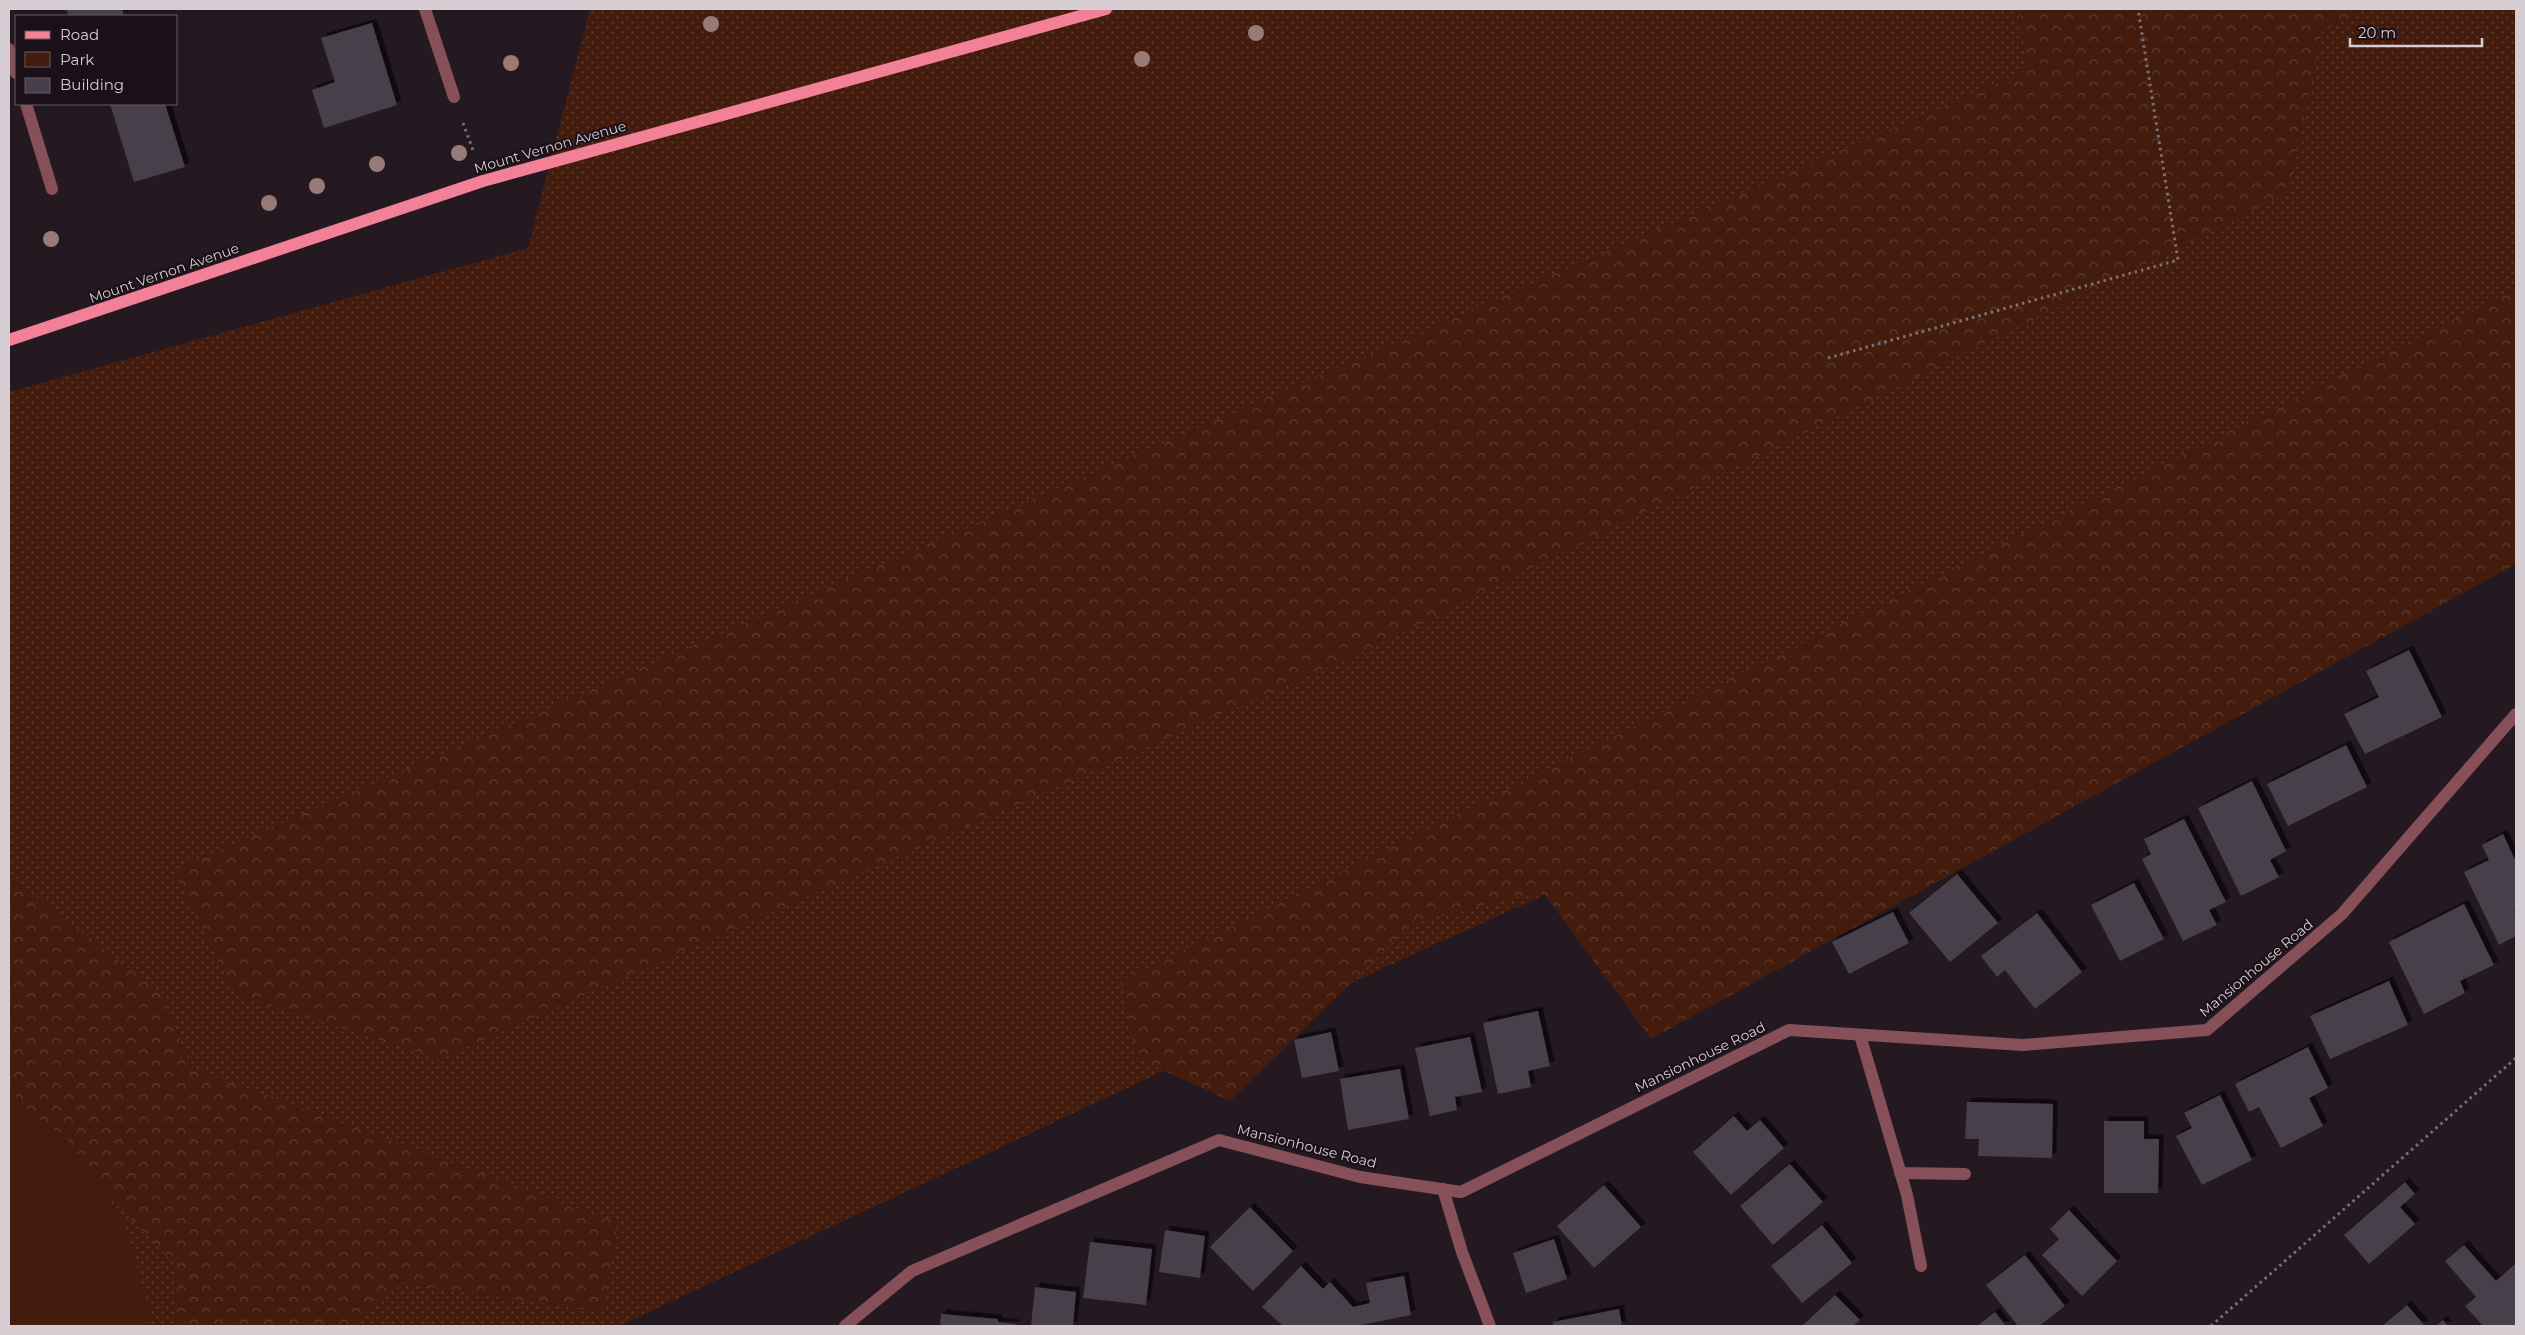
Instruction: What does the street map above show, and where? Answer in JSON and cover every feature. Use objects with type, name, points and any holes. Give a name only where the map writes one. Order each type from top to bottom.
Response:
[{"type":"main road","name":"Mount Vernon Avenue","points":[[9,340],[484,181],[1106,9]]},
{"type":"street","points":[[425,9],[454,97]]},
{"type":"street","points":[[9,49],[15,70]]},
{"type":"street","points":[[26,105],[52,189]]},
{"type":"street","name":"Mansionhouse Road","points":[[845,1326],[912,1271],[1219,1140],[1360,1177],[1461,1192],[1789,1030],[2023,1045],[2207,1030],[2342,914],[2516,714]]},
{"type":"street","points":[[1860,1035],[1907,1195],[1921,1266]]},
{"type":"street","points":[[1900,1173],[1965,1174]]},
{"type":"street","points":[[1443,1189],[1462,1252],[1490,1326]]},
{"type":"path","points":[[1828,358],[2178,260],[2138,9]]},
{"type":"path","points":[[454,97],[484,181]]},
{"type":"path","points":[[2211,1326],[2516,1058]]},
{"type":"green space","points":[[590,9],[2516,9],[2516,458],[1407,957],[619,1326],[9,1326],[9,392],[528,248]]},
{"type":"green space","points":[[2019,9],[2362,9],[2322,31],[2288,193],[1365,651],[440,1059],[235,995],[173,870],[2027,70]]},
{"type":"green space","points":[[2516,289],[2516,564],[1651,1039],[1542,891],[1414,922],[1230,1101],[1137,1058],[1121,981]]},
{"type":"green space","points":[[9,876],[161,993],[192,1068],[618,1223],[602,1312],[402,1283],[354,1326],[177,1326],[174,1264],[9,1089]]},
{"type":"green space","points":[[9,1096],[68,1140],[123,1219],[150,1311],[150,1326],[9,1326]]},
{"type":"building","points":[[66,9],[122,9],[124,15],[69,15]]},
{"type":"building","points":[[372,23],[397,105],[324,128],[312,90],[335,82],[321,38]]},
{"type":"building","points":[[110,105],[165,105],[185,167],[134,182]]},
{"type":"building","points":[[2409,650],[2442,717],[2365,754],[2344,714],[2379,697],[2366,671]]},
{"type":"building","points":[[2346,745],[2367,787],[2288,826],[2267,784]]},
{"type":"building","points":[[2252,781],[2286,851],[2270,860],[2279,877],[2241,896],[2198,808]]},
{"type":"building","points":[[2184,819],[2226,902],[2209,910],[2217,925],[2183,941],[2142,859],[2151,854],[2144,839]]},
{"type":"building","points":[[2503,834],[2516,862],[2516,910],[2514,911],[2516,917],[2516,936],[2499,945],[2464,872],[2489,860],[2482,845]]},
{"type":"building","points":[[1957,874],[1998,923],[1950,962],[1909,913]]},
{"type":"building","points":[[2134,883],[2164,939],[2120,961],[2091,905]]},
{"type":"building","points":[[2464,904],[2494,965],[2460,981],[2465,993],[2424,1014],[2389,942]]},
{"type":"building","points":[[1893,912],[1909,943],[1849,974],[1832,942]]},
{"type":"building","points":[[2037,913],[2082,972],[2035,1009],[2005,970],[1997,977],[1981,956]]},
{"type":"building","points":[[2389,981],[2408,1025],[2330,1059],[2310,1016]]},
{"type":"building","points":[[1538,1011],[1550,1066],[1528,1071],[1531,1087],[1498,1094],[1483,1023]]},
{"type":"building","points":[[1331,1032],[1339,1071],[1302,1078],[1294,1040]]},
{"type":"building","points":[[1470,1037],[1482,1092],[1455,1097],[1457,1110],[1430,1116],[1415,1048]]},
{"type":"building","points":[[2308,1047],[2328,1088],[2309,1098],[2323,1126],[2281,1148],[2259,1107],[2249,1112],[2235,1084]]},
{"type":"building","points":[[1400,1069],[1409,1119],[1348,1130],[1340,1079]]},
{"type":"building","points":[[2220,1095],[2252,1160],[2202,1185],[2176,1136],[2192,1128],[2184,1113]]},
{"type":"building","points":[[1967,1102],[2053,1104],[2052,1158],[1978,1156],[1979,1139],[1965,1139]]},
{"type":"building","points":[[1734,1116],[1747,1131],[1760,1120],[1784,1148],[1731,1195],[1693,1152]]},
{"type":"building","points":[[2104,1121],[2144,1121],[2144,1139],[2159,1139],[2158,1193],[2104,1193]]},
{"type":"building","points":[[1790,1164],[1823,1202],[1773,1245],[1740,1206]]},
{"type":"building","points":[[2405,1182],[2415,1194],[2400,1207],[2415,1224],[2369,1264],[2344,1235]]},
{"type":"building","points":[[1604,1185],[1641,1227],[1594,1268],[1557,1226]]},
{"type":"building","points":[[1250,1207],[1293,1251],[1253,1291],[1210,1247]]},
{"type":"building","points":[[2069,1210],[2117,1261],[2082,1296],[2042,1255],[2059,1239],[2050,1229]]},
{"type":"building","points":[[1822,1225],[1852,1263],[1802,1303],[1771,1266]]},
{"type":"building","points":[[1165,1230],[1205,1236],[1200,1278],[1159,1272]]},
{"type":"building","points":[[1554,1239],[1567,1279],[1526,1293],[1513,1253]]},
{"type":"building","points":[[1090,1242],[1152,1249],[1146,1305],[1083,1298]]},
{"type":"building","points":[[2464,1245],[2496,1281],[2516,1263],[2516,1326],[2483,1326],[2465,1306],[2476,1297],[2445,1261]]},
{"type":"building","points":[[2025,1255],[2065,1306],[2039,1326],[2018,1326],[1986,1285]]},
{"type":"building","points":[[1301,1266],[1323,1289],[1330,1282],[1353,1307],[1370,1303],[1366,1283],[1404,1276],[1411,1315],[1356,1326],[1283,1326],[1262,1307]]},
{"type":"building","points":[[1035,1287],[1076,1292],[1073,1326],[1031,1326]]},
{"type":"building","points":[[1835,1295],[1860,1320],[1853,1326],[1802,1326]]},
{"type":"building","points":[[2407,1305],[2425,1326],[2382,1326]]},
{"type":"building","points":[[1619,1309],[1622,1326],[1553,1326],[1553,1322]]},
{"type":"building","points":[[1995,1312],[2006,1326],[1977,1326]]},
{"type":"building","points":[[941,1314],[998,1319],[998,1322],[1016,1324],[1016,1326],[940,1326]]},
{"type":"building","points":[[2443,1320],[2448,1326],[2436,1326]]}]
